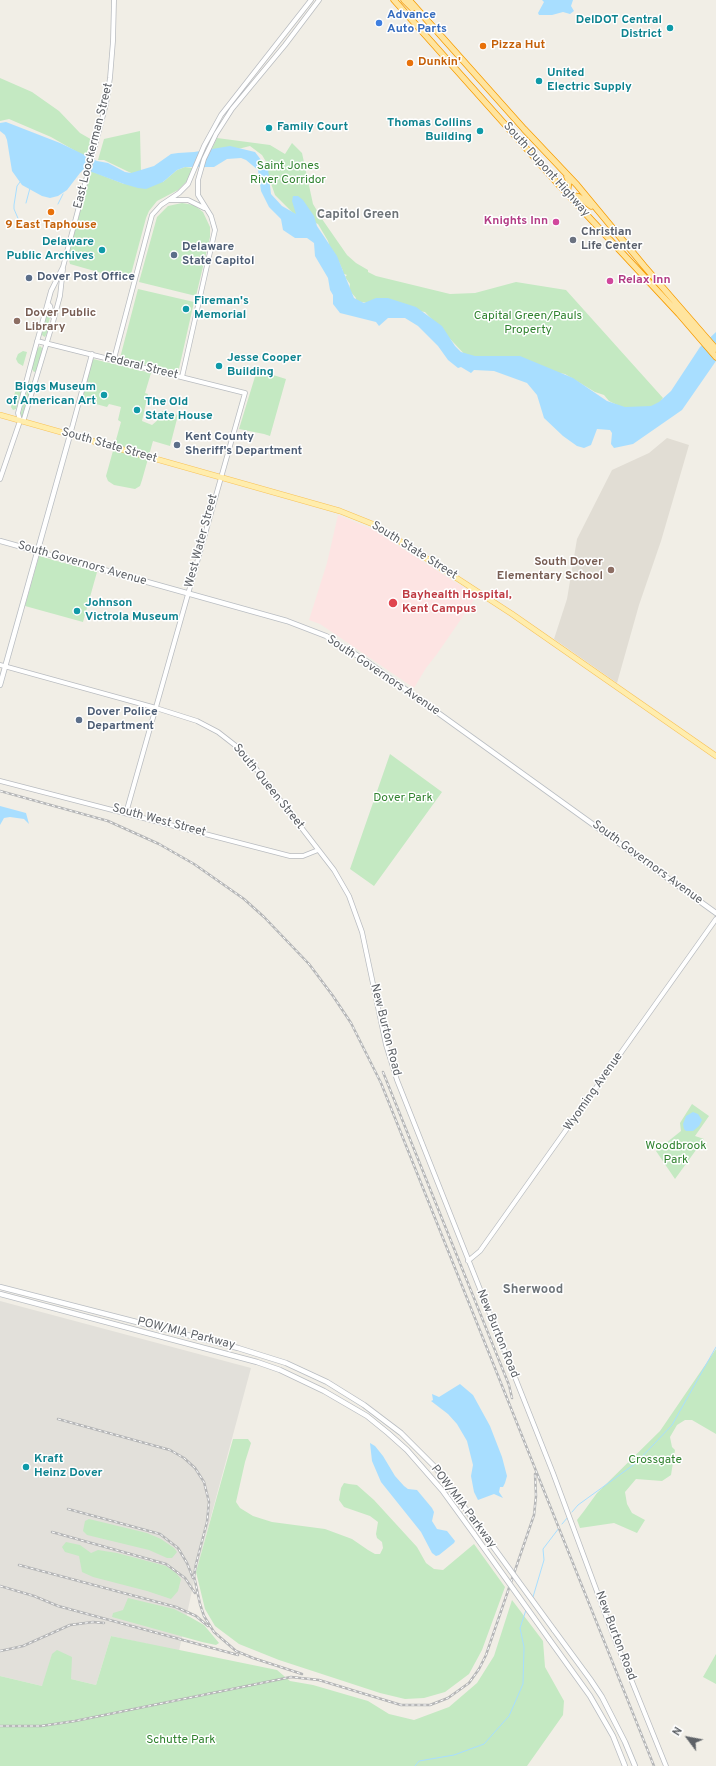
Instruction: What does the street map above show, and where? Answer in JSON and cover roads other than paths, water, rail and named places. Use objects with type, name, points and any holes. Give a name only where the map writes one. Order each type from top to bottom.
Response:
[{"type":"highway","name":"South Dupont Highway","points":[[394,0],[567,194]]},
{"type":"highway","points":[[404,0],[434,29]]},
{"type":"highway","name":"South Dupont Highway","points":[[409,0],[562,171],[577,185],[703,338],[716,357]]},
{"type":"highway","points":[[562,171],[569,181],[567,194],[589,204],[604,219]]},
{"type":"highway","points":[[558,184],[569,187],[577,185]]},
{"type":"highway","points":[[573,198],[577,185]]},
{"type":"highway","name":"South Dupont Highway","points":[[573,198],[674,308],[703,338],[716,349]]},
{"type":"main road","name":"South State Street","points":[[0,415],[340,511],[362,519],[382,529],[517,618],[716,756]]},
{"type":"main road","points":[[0,686],[3,666],[70,435]]},
{"type":"main road","name":"South Governors Avenue","points":[[0,541],[296,625],[326,636],[338,643],[716,913]]},
{"type":"main road","name":"POW/MIA Parkway","points":[[0,1287],[238,1348],[286,1363],[327,1382],[364,1405],[401,1433],[436,1468],[602,1697],[625,1742],[635,1766]]},
{"type":"main road","name":"POW/MIA Parkway","points":[[0,1294],[257,1362],[324,1390],[367,1416],[407,1450],[442,1490],[594,1702],[613,1736],[626,1766]]},
{"type":"street","name":"East Loockerman Street","points":[[63,267],[106,104],[113,41],[114,0]]},
{"type":"street","points":[[114,359],[152,215],[161,205],[184,189],[191,179],[204,146],[225,109],[312,0]]},
{"type":"street","points":[[182,377],[215,230],[211,216],[198,194],[197,185],[201,169],[209,148],[232,109],[290,39],[319,0]]},
{"type":"street","points":[[168,200],[193,201],[206,209]]},
{"type":"street","points":[[20,421],[18,413],[37,341],[52,291],[63,267]]},
{"type":"street","points":[[0,479],[20,421],[24,419],[47,344],[60,296],[63,267]]},
{"type":"street","points":[[48,304],[52,311],[53,322]]},
{"type":"street","name":"Federal Street","points":[[37,341],[114,359],[245,393]]},
{"type":"street","points":[[70,435],[92,354]]},
{"type":"street","name":"West Water Street","points":[[126,813],[245,393]]},
{"type":"street","name":"South Queen Street","points":[[3,666],[156,708],[197,721],[229,739],[250,762],[334,870],[348,896]]},
{"type":"street","name":"South West Street","points":[[0,781],[290,856],[303,856],[318,850]]},
{"type":"street","name":"New Burton Road","points":[[348,896],[362,932],[391,1064],[553,1473],[612,1632],[666,1766]]},
{"type":"street","name":"Wyoming Avenue","points":[[468,1261],[480,1252],[716,920]]},
{"type":"water","points":[[542,0],[573,0],[571,6],[574,11],[570,14],[563,12],[552,15],[539,15],[538,13],[544,2]]},
{"type":"water","points":[[6,122],[60,143],[97,161],[108,163],[125,172],[131,173],[154,166],[171,154],[230,146],[255,152],[268,169],[271,194],[282,206],[296,214],[292,201],[293,196],[298,196],[303,200],[314,216],[317,226],[337,256],[354,298],[364,303],[376,298],[388,298],[416,307],[442,326],[455,346],[461,352],[475,356],[520,356],[573,378],[607,401],[625,407],[651,406],[659,402],[671,391],[700,347],[716,332],[716,361],[682,410],[633,444],[614,448],[611,444],[612,433],[610,430],[597,429],[591,445],[584,448],[577,446],[563,436],[544,418],[537,395],[527,383],[494,371],[474,370],[471,373],[461,367],[458,368],[448,360],[438,346],[418,326],[405,318],[388,318],[379,326],[376,322],[340,313],[333,304],[333,295],[330,290],[328,278],[315,256],[314,243],[307,238],[295,238],[283,230],[281,219],[269,207],[261,191],[258,170],[246,160],[241,158],[227,159],[214,167],[185,167],[177,170],[163,182],[146,189],[124,184],[84,169],[67,190],[58,196],[50,198],[42,196],[22,185],[12,171],[7,140],[5,135],[0,131],[0,123]]},
{"type":"water","points":[[0,806],[26,813],[29,824],[24,819],[10,817],[4,818],[0,825]]},
{"type":"water","points":[[693,1112],[698,1114],[702,1120],[699,1126],[693,1131],[686,1131],[683,1124],[686,1116]]},
{"type":"water","points":[[460,1384],[473,1395],[490,1426],[502,1457],[507,1476],[503,1487],[500,1487],[499,1492],[503,1498],[494,1494],[478,1500],[474,1492],[471,1476],[473,1465],[467,1441],[457,1424],[448,1414],[431,1401],[433,1400],[432,1394],[439,1397]]},
{"type":"water","points":[[370,1443],[375,1446],[383,1456],[395,1476],[404,1486],[408,1489],[417,1490],[432,1508],[434,1512],[432,1521],[437,1529],[447,1531],[455,1541],[439,1555],[436,1556],[432,1553],[421,1532],[381,1482],[372,1461]]},
{"type":"waterway","points":[[20,182],[17,186],[14,209],[20,223]]},
{"type":"waterway","points":[[26,203],[30,188]]},
{"type":"waterway","points":[[58,204],[63,194]]},
{"type":"waterway","points":[[572,1512],[578,1505],[636,1463],[672,1425],[716,1347]]},
{"type":"waterway","points":[[562,1524],[568,1517]]},
{"type":"waterway","points":[[533,1597],[544,1560],[543,1549],[559,1528]]},
{"type":"waterway","points":[[415,1766],[419,1761],[454,1755],[484,1744],[509,1716],[523,1684],[524,1647],[520,1628],[526,1610]]},
{"type":"railway","points":[[0,791],[108,821],[159,844],[194,864],[244,899],[264,917],[309,964],[333,996],[351,1023],[381,1083],[654,1766]]},
{"type":"railway","points":[[383,1072],[509,1385],[512,1398]]},
{"type":"railway","points":[[58,1419],[170,1450],[184,1458],[195,1468],[204,1482],[209,1502],[207,1522],[194,1576],[204,1616],[214,1632],[236,1651],[302,1674]]},
{"type":"railway","points":[[0,1726],[41,1726],[75,1721],[291,1677],[319,1680],[401,1705],[430,1705],[448,1698],[469,1683],[479,1669],[486,1655],[534,1515],[536,1496],[535,1474]]},
{"type":"railway","points":[[68,1509],[160,1534],[178,1548],[187,1563],[193,1578]]},
{"type":"railway","points":[[52,1532],[166,1564],[185,1578],[195,1593]]},
{"type":"railway","points":[[19,1565],[176,1607],[196,1616],[208,1626]]},
{"type":"railway","points":[[0,1586],[34,1596],[58,1606],[238,1655]]},
{"type":"railway","points":[[0,1651],[23,1646],[70,1625],[93,1622],[104,1623]]},
{"type":"place","name":"Advance Auto Parts","points":[[379,23]]},
{"type":"place","name":"DelDOT Central District","points":[[670,28]]},
{"type":"place","name":"Pizza Hut","points":[[483,46]]},
{"type":"place","name":"Dunkin'","points":[[410,63]]},
{"type":"place","name":"United Electric Supply","points":[[539,81]]},
{"type":"place","name":"Family Court","points":[[269,128]]},
{"type":"place","name":"Thomas Collins Building","points":[[480,131]]},
{"type":"place","name":"9 East Taphouse","points":[[51,212]]},
{"type":"place","name":"Knights Inn","points":[[556,222]]},
{"type":"place","name":"Christian Life Center","points":[[573,240]]},
{"type":"place","name":"Delaware Public Archives","points":[[102,250]]},
{"type":"place","name":"Delaware State Capitol","points":[[174,255]]},
{"type":"place","name":"Dover Post Office","points":[[29,278]]},
{"type":"place","name":"Relax Inn","points":[[610,281]]},
{"type":"place","name":"Fireman's Memorial","points":[[186,309]]},
{"type":"place","name":"Dover Public Library","points":[[17,321]]},
{"type":"place","name":"Jesse Cooper Building","points":[[219,366]]},
{"type":"place","name":"Biggs Museum of American Art","points":[[104,395]]},
{"type":"place","name":"The Old State House","points":[[137,410]]},
{"type":"place","name":"Kent County Sheriff's Department","points":[[177,445]]},
{"type":"place","name":"South Dover Elementary School","points":[[611,570]]},
{"type":"place","name":"Bayhealth Hospital, Kent Campus","points":[[393,603]]},
{"type":"place","name":"Johnson Victrola Museum","points":[[77,611]]},
{"type":"place","name":"Dover Police Department","points":[[79,720]]},
{"type":"place","name":"Kraft Heinz Dover","points":[[26,1467]]},
{"type":"district","name":"Capitol Green","points":[[358,215]]},
{"type":"district","name":"Sherwood","points":[[533,1290]]},
{"type":"park label","name":"Saint Jones River Corridor","points":[[288,174]]},
{"type":"park label","name":"Capital Green/Pauls Property","points":[[528,324]]},
{"type":"park label","name":"Dover Park","points":[[403,799]]},
{"type":"park label","name":"Woodbrook Park","points":[[676,1154]]},
{"type":"park label","name":"Crossgate","points":[[655,1461]]},
{"type":"park label","name":"Schutte Park","points":[[181,1741]]}]
